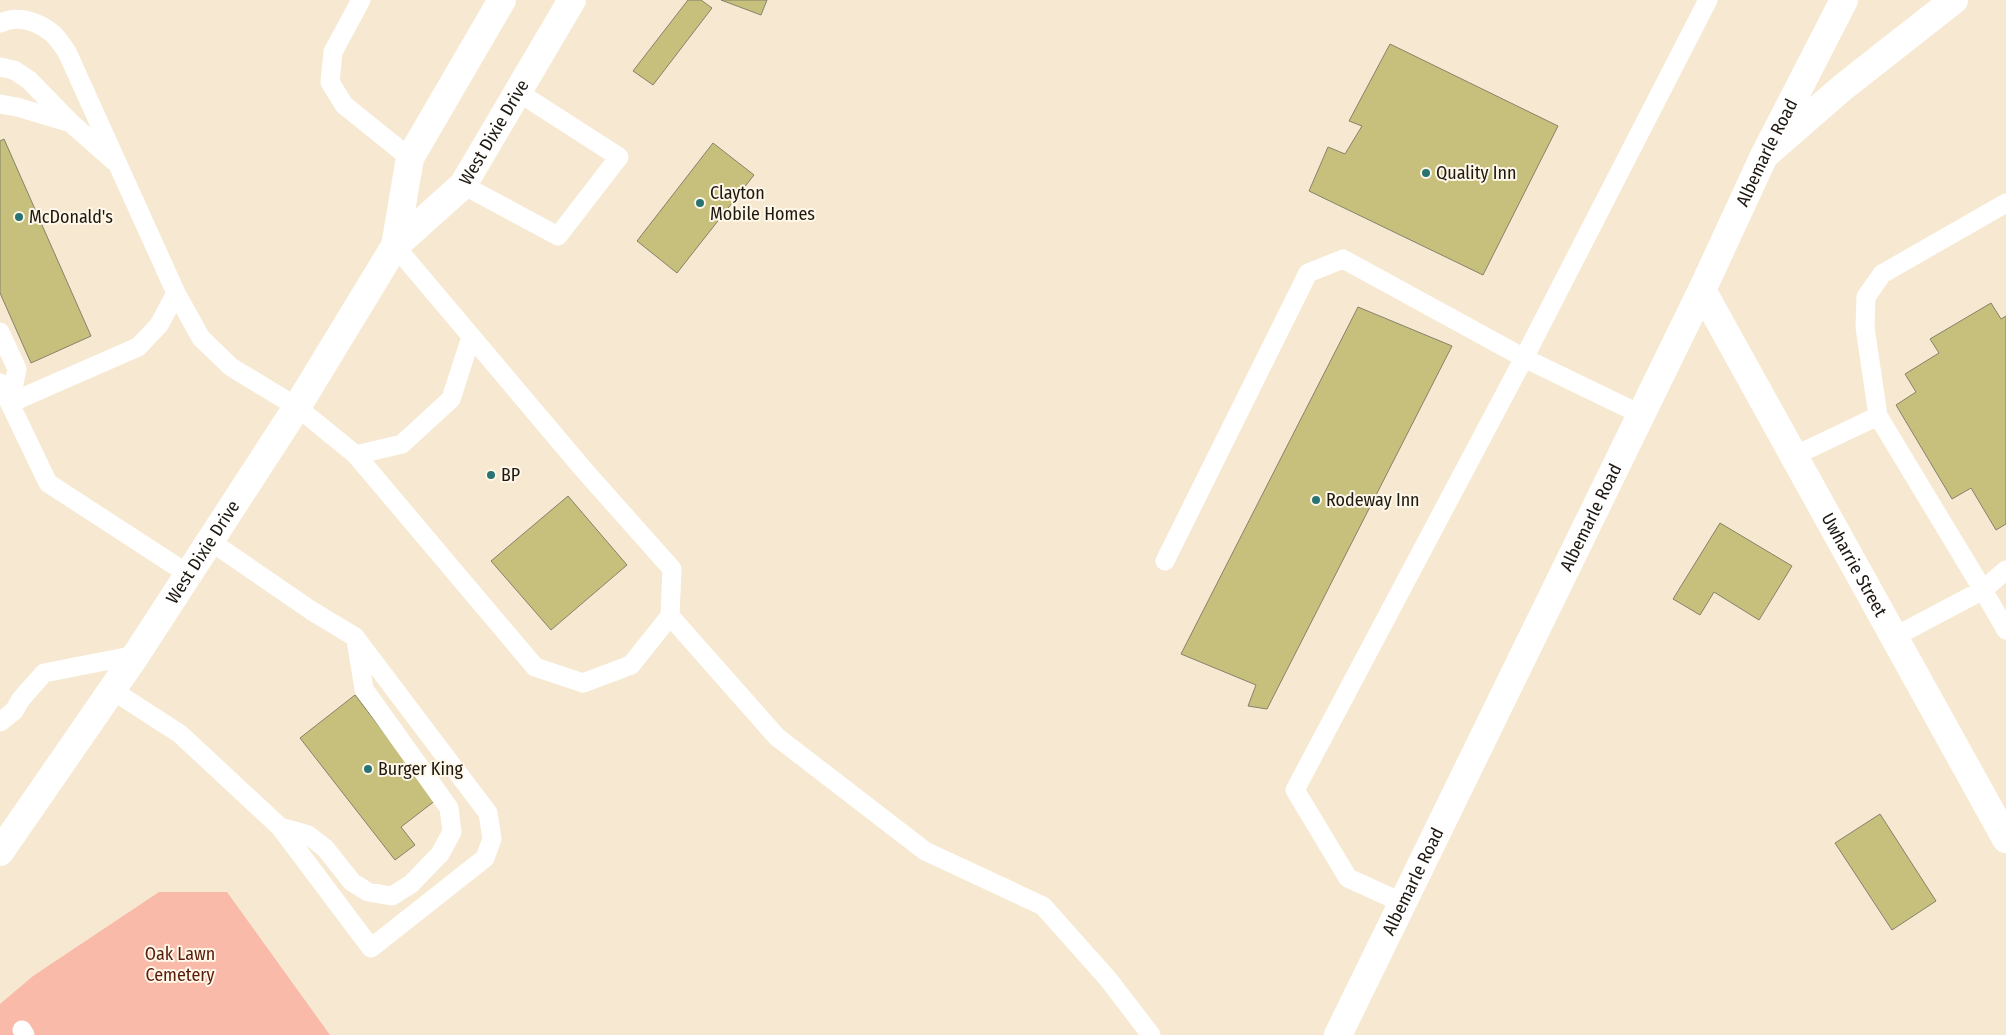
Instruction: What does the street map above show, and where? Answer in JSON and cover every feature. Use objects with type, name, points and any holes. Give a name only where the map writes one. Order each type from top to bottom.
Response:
[{"type":"main road","name":"West Dixie Drive","points":[[395,246],[410,158],[502,0]]},
{"type":"main road","name":"West Dixie Drive","points":[[0,852],[136,655],[298,407],[395,246],[463,185],[572,0]]},
{"type":"main road","name":"Albemarle Road","points":[[1338,1035],[1642,415],[1764,156],[1844,0]]},
{"type":"main road","points":[[1764,156],[1842,88],[1954,0]]},
{"type":"main road","name":"Uwharrie Street","points":[[1702,290],[2006,840]]},
{"type":"lane","points":[[361,0],[333,52],[330,82],[344,105],[410,158]]},
{"type":"lane","points":[[1403,903],[1348,878],[1295,790],[1524,358],[1708,0]]},
{"type":"lane","points":[[0,23],[10,18],[33,21],[53,34],[67,52],[176,293],[201,338],[231,367],[298,407],[356,455],[535,667],[583,683],[631,665],[670,616],[672,568],[584,470],[395,246]]},
{"type":"lane","points":[[0,67],[14,70],[29,80],[72,124],[119,165]]},
{"type":"lane","points":[[463,185],[558,236],[619,157],[518,92]]},
{"type":"lane","points":[[0,104],[72,124]]},
{"type":"lane","points":[[2006,203],[1882,274],[1866,297],[1864,327],[1878,416],[2006,630]]},
{"type":"lane","points":[[1165,561],[1308,273],[1343,259],[1524,358],[1642,415]]},
{"type":"lane","points":[[10,403],[138,347],[159,325],[176,293]]},
{"type":"lane","points":[[0,332],[17,369],[10,403]]},
{"type":"lane","points":[[356,455],[402,444],[451,399],[471,337]]},
{"type":"lane","points":[[0,383],[48,483],[188,574]]},
{"type":"lane","points":[[1794,456],[1878,416]]},
{"type":"lane","points":[[112,690],[180,734],[280,827],[371,948],[485,858],[492,839],[488,813],[355,637],[312,611],[210,541]]},
{"type":"lane","points":[[1894,637],[1982,590],[2006,570]]},
{"type":"lane","points":[[670,616],[777,737],[926,851],[1043,906],[1108,979],[1150,1035]]},
{"type":"lane","points":[[280,827],[308,835],[325,848],[352,882],[368,892],[392,896],[411,884],[440,854],[452,832],[449,808],[364,689],[355,637]]},
{"type":"lane","points":[[0,722],[14,711],[21,699],[44,673],[136,655]]},
{"type":"green space","name":"Oak Lawn Cemetery","points":[[159,892],[227,892],[330,1035],[0,1035],[0,1004],[33,976]]},
{"type":"building","points":[[688,0],[701,0],[712,8],[653,85],[633,71]]},
{"type":"building","points":[[721,0],[767,0],[761,15]]},
{"type":"building","name":"Quality Inn","points":[[1390,44],[1558,126],[1483,275],[1309,191],[1328,147],[1345,154],[1362,126],[1349,121]]},
{"type":"building","name":"McDonald's","points":[[4,139],[91,336],[31,363],[0,293],[0,141]]},
{"type":"building","points":[[713,143],[754,175],[677,273],[637,241]]},
{"type":"building","points":[[1991,303],[2001,319],[2006,316],[2006,524],[1996,530],[1971,488],[1952,499],[1896,405],[1916,392],[1905,374],[1939,353],[1930,339]]},
{"type":"building","name":"Rodeway Inn","points":[[1358,307],[1452,346],[1267,709],[1248,706],[1256,685],[1181,654]]},
{"type":"building","points":[[568,496],[627,565],[551,630],[491,561]]},
{"type":"building","points":[[1720,523],[1792,566],[1759,620],[1714,592],[1700,615],[1673,599]]},
{"type":"building","name":"Burger King","points":[[355,695],[436,800],[401,827],[415,845],[395,860],[300,738]]},
{"type":"building","points":[[1880,814],[1936,901],[1892,930],[1835,843]]},
{"type":"place","name":"Quality Inn","points":[[1426,173]]},
{"type":"place","name":"Clayton Mobile Homes","points":[[700,203]]},
{"type":"place","name":"McDonald's","points":[[19,217]]},
{"type":"place","name":"BP","points":[[491,475]]},
{"type":"place","name":"Rodeway Inn","points":[[1316,500]]},
{"type":"place","name":"Burger King","points":[[368,769]]}]
